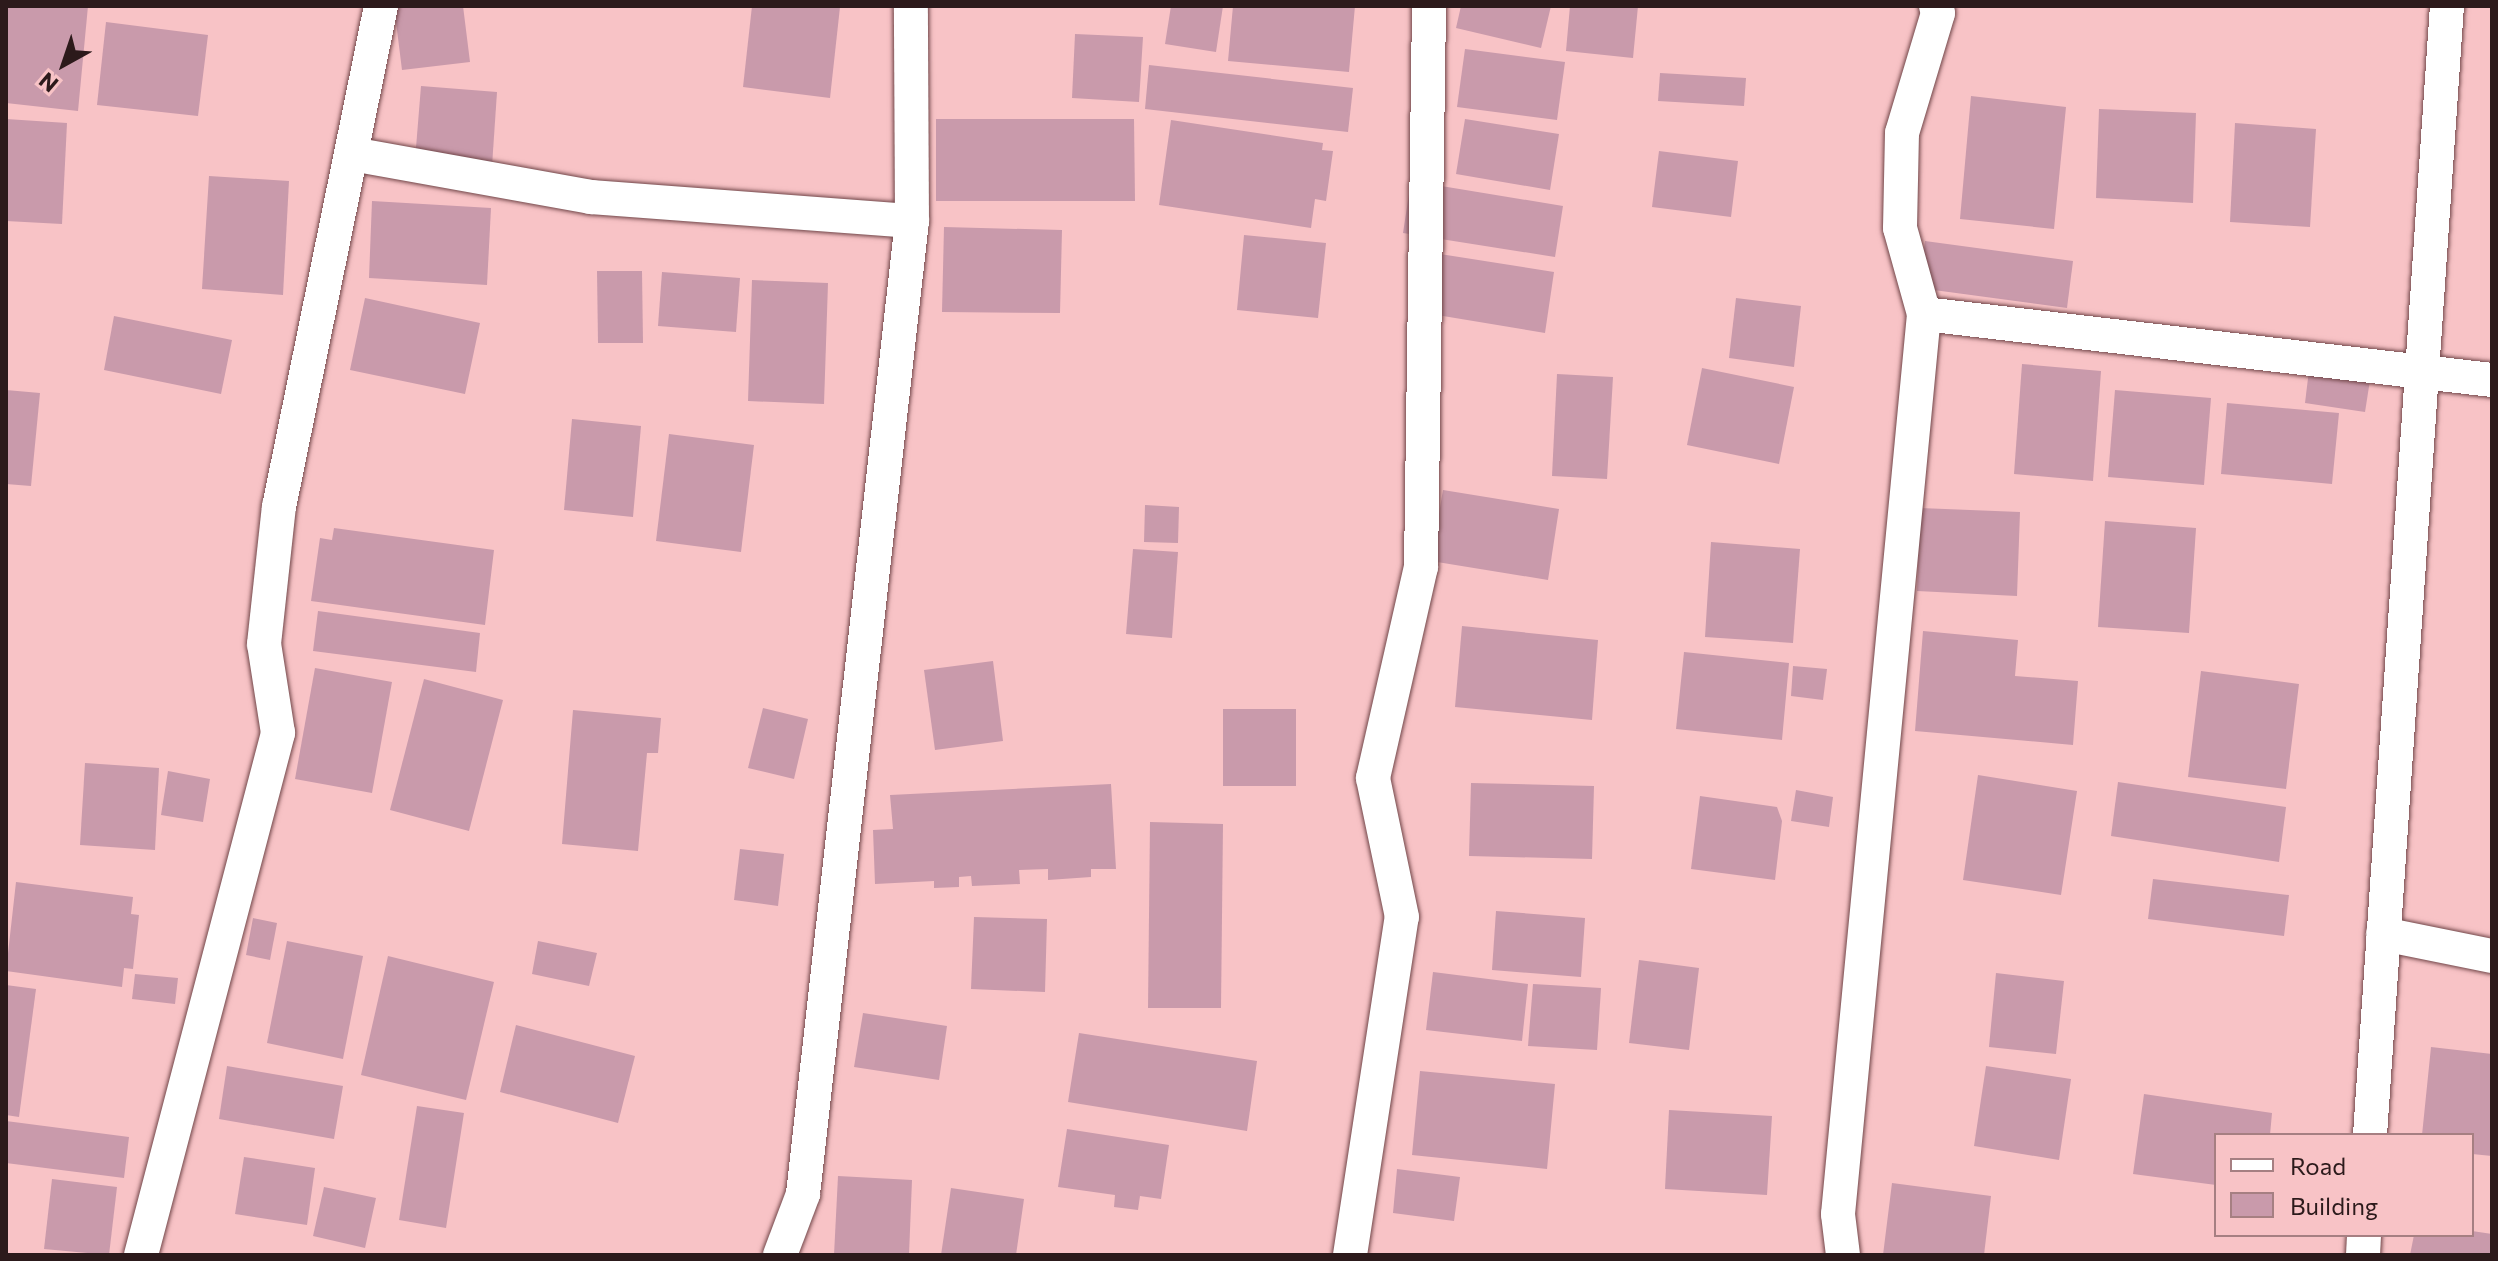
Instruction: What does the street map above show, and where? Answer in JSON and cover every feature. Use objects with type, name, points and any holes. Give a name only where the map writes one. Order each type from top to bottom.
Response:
[{"type":"street","points":[[141,1255],[278,733],[264,644],[279,507],[381,6]]},
{"type":"street","points":[[780,1255],[803,1194],[912,221],[911,6]]},
{"type":"street","points":[[1350,1255],[1402,917],[1373,778],[1421,567],[1429,6]]},
{"type":"street","points":[[1843,1255],[1838,1214],[1924,314],[1900,228],[1902,133],[1938,13],[1936,6]]},
{"type":"street","points":[[2370,1133],[2447,6]]},
{"type":"street","points":[[352,154],[591,197],[912,221]]},
{"type":"street","points":[[1924,314],[2492,380]]},
{"type":"street","points":[[2383,934],[2492,956]]},
{"type":"building","points":[[6,6],[88,6],[78,111],[6,103]]},
{"type":"building","points":[[394,6],[463,6],[470,62],[402,70]]},
{"type":"building","points":[[752,6],[840,7],[830,98],[743,87]]},
{"type":"building","points":[[1171,6],[1223,6],[1216,52],[1165,44]]},
{"type":"building","points":[[1233,6],[1355,6],[1349,72],[1228,61]]},
{"type":"building","points":[[1461,6],[1551,6],[1541,48],[1456,28]]},
{"type":"building","points":[[1570,6],[1638,6],[1633,58],[1566,51]]},
{"type":"building","points":[[106,22],[208,35],[198,116],[97,105]]},
{"type":"building","points":[[1075,34],[1143,37],[1139,102],[1072,98]]},
{"type":"building","points":[[1465,49],[1565,62],[1557,120],[1457,107]]},
{"type":"building","points":[[1149,65],[1353,88],[1348,132],[1145,109]]},
{"type":"building","points":[[1660,73],[1746,78],[1744,106],[1658,101]]},
{"type":"building","points":[[421,86],[497,92],[492,166],[415,160]]},
{"type":"building","points":[[1971,96],[2066,107],[2054,229],[1960,219]]},
{"type":"building","points":[[2099,109],[2196,113],[2193,203],[2096,198]]},
{"type":"building","points":[[6,119],[67,123],[62,224],[6,221]]},
{"type":"building","points":[[936,119],[1134,119],[1135,201],[936,201]]},
{"type":"building","points":[[1465,119],[1559,134],[1550,190],[1456,174]]},
{"type":"building","points":[[1171,120],[1323,143],[1322,150],[1333,151],[1326,201],[1315,199],[1311,228],[1159,205]]},
{"type":"building","points":[[2235,123],[2316,129],[2310,227],[2230,222]]},
{"type":"building","points":[[1659,151],[1738,161],[1731,217],[1652,207]]},
{"type":"building","points":[[209,176],[289,181],[283,295],[202,289]]},
{"type":"building","points":[[1411,181],[1563,206],[1555,257],[1403,233]]},
{"type":"building","points":[[372,201],[491,208],[487,285],[369,278]]},
{"type":"building","points":[[944,227],[1062,230],[1060,313],[942,312]]},
{"type":"building","points":[[1244,235],[1326,243],[1318,318],[1237,310]]},
{"type":"building","points":[[1925,241],[2073,261],[2067,308],[1919,288]]},
{"type":"building","points":[[1440,254],[1554,272],[1545,333],[1431,314]]},
{"type":"building","points":[[597,271],[642,271],[643,343],[598,343]]},
{"type":"building","points":[[662,272],[740,278],[736,332],[658,326]]},
{"type":"building","points":[[752,280],[828,283],[824,404],[748,401]]},
{"type":"building","points":[[365,298],[480,323],[465,394],[350,370]]},
{"type":"building","points":[[1736,298],[1801,306],[1794,367],[1729,358]]},
{"type":"building","points":[[114,316],[232,340],[221,394],[104,370]]},
{"type":"building","points":[[2022,364],[2101,371],[2093,481],[2014,474]]},
{"type":"building","points":[[1702,368],[1794,387],[1779,464],[1687,445]]},
{"type":"building","points":[[2309,370],[2370,380],[2365,412],[2305,403]]},
{"type":"building","points":[[1557,374],[1613,377],[1607,479],[1552,476]]},
{"type":"building","points":[[6,390],[40,393],[31,486],[6,484]]},
{"type":"building","points":[[2115,390],[2211,398],[2204,485],[2108,477]]},
{"type":"building","points":[[2227,403],[2339,413],[2332,484],[2221,474]]},
{"type":"building","points":[[572,419],[641,426],[633,517],[564,510]]},
{"type":"building","points":[[669,434],[754,445],[741,552],[656,541]]},
{"type":"building","points":[[1443,490],[1559,509],[1548,580],[1431,561]]},
{"type":"building","points":[[1145,505],[1179,507],[1178,543],[1144,542]]},
{"type":"building","points":[[1920,508],[2020,512],[2017,596],[1917,591]]},
{"type":"building","points":[[2105,521],[2196,528],[2189,633],[2098,627]]},
{"type":"building","points":[[334,528],[494,550],[485,625],[311,601],[320,538],[332,540]]},
{"type":"building","points":[[1711,542],[1800,549],[1793,643],[1705,637]]},
{"type":"building","points":[[1133,549],[1178,552],[1172,638],[1126,634]]},
{"type":"building","points":[[318,611],[480,633],[476,672],[313,651]]},
{"type":"building","points":[[1462,626],[1598,640],[1592,720],[1455,707]]},
{"type":"building","points":[[1923,631],[2018,640],[2015,676],[2078,681],[2073,745],[1915,731]]},
{"type":"building","points":[[1684,652],[1789,663],[1782,740],[1676,729]]},
{"type":"building","points":[[993,661],[1003,741],[935,750],[924,670]]},
{"type":"building","points":[[1793,666],[1827,669],[1823,700],[1791,696]]},
{"type":"building","points":[[315,668],[392,682],[372,793],[295,779]]},
{"type":"building","points":[[2201,671],[2299,684],[2286,789],[2188,777]]},
{"type":"building","points":[[424,679],[503,700],[469,831],[390,810]]},
{"type":"building","points":[[763,708],[808,719],[794,779],[748,768]]},
{"type":"building","points":[[1223,709],[1296,709],[1296,786],[1223,786]]},
{"type":"building","points":[[573,710],[661,718],[658,753],[647,753],[638,851],[562,844]]},
{"type":"building","points":[[85,763],[159,768],[155,850],[80,845]]},
{"type":"building","points":[[168,771],[210,779],[203,822],[161,815]]},
{"type":"building","points":[[1978,775],[2077,791],[2061,895],[1963,880]]},
{"type":"building","points":[[2118,782],[2286,807],[2279,862],[2111,836]]},
{"type":"building","points":[[1471,783],[1594,786],[1592,859],[1469,856]]},
{"type":"building","points":[[1111,784],[1116,869],[1091,869],[1091,877],[1048,880],[1048,869],[1019,870],[1020,884],[972,886],[971,876],[959,877],[959,887],[934,888],[934,881],[875,884],[873,830],[893,829],[890,795]]},
{"type":"building","points":[[1796,790],[1833,797],[1829,827],[1791,821]]},
{"type":"building","points":[[1700,796],[1777,807],[1782,821],[1775,880],[1691,869]]},
{"type":"building","points":[[1150,822],[1223,824],[1221,1008],[1148,1008]]},
{"type":"building","points":[[740,849],[784,854],[778,906],[734,900]]},
{"type":"building","points":[[2153,879],[2289,895],[2284,936],[2148,919]]},
{"type":"building","points":[[16,882],[133,897],[131,914],[139,915],[133,969],[124,968],[122,987],[6,971]]},
{"type":"building","points":[[1496,911],[1585,918],[1581,977],[1492,970]]},
{"type":"building","points":[[974,917],[1047,919],[1045,992],[971,989]]},
{"type":"building","points":[[253,918],[277,923],[270,960],[246,955]]},
{"type":"building","points":[[287,941],[363,956],[343,1059],[267,1043]]},
{"type":"building","points":[[538,941],[597,953],[589,986],[532,974]]},
{"type":"building","points":[[388,956],[494,982],[466,1100],[361,1075]]},
{"type":"building","points":[[1639,960],[1699,968],[1689,1050],[1629,1043]]},
{"type":"building","points":[[1433,972],[1528,984],[1522,1041],[1426,1030]]},
{"type":"building","points":[[1996,973],[2064,981],[2056,1054],[1989,1047]]},
{"type":"building","points":[[135,974],[178,978],[175,1004],[132,999]]},
{"type":"building","points":[[1533,984],[1601,988],[1597,1050],[1528,1046]]},
{"type":"building","points":[[6,985],[36,989],[19,1117],[6,1115]]},
{"type":"building","points":[[863,1013],[947,1026],[939,1080],[854,1067]]},
{"type":"building","points":[[516,1025],[635,1056],[618,1123],[500,1092]]},
{"type":"building","points":[[1079,1033],[1257,1061],[1247,1131],[1068,1102]]},
{"type":"building","points":[[2431,1047],[2492,1054],[2492,1156],[2474,1154],[2474,1133],[2422,1133]]},
{"type":"building","points":[[227,1066],[343,1086],[334,1139],[219,1119]]},
{"type":"building","points":[[1986,1066],[2071,1079],[2059,1160],[1974,1146]]},
{"type":"building","points":[[1420,1071],[1555,1084],[1547,1169],[1412,1155]]},
{"type":"building","points":[[2144,1094],[2272,1113],[2270,1133],[2214,1133],[2214,1185],[2133,1174]]},
{"type":"building","points":[[417,1106],[464,1113],[446,1228],[399,1220]]},
{"type":"building","points":[[1669,1110],[1772,1116],[1767,1195],[1665,1189]]},
{"type":"building","points":[[6,1121],[129,1137],[124,1178],[6,1163]]},
{"type":"building","points":[[1067,1129],[1169,1145],[1161,1199],[1140,1196],[1138,1210],[1114,1207],[1115,1195],[1058,1187]]},
{"type":"building","points":[[244,1157],[315,1168],[307,1225],[235,1214]]},
{"type":"building","points":[[1397,1169],[1460,1177],[1454,1221],[1393,1213]]},
{"type":"building","points":[[838,1176],[912,1180],[909,1255],[834,1255]]},
{"type":"building","points":[[52,1179],[117,1187],[109,1255],[44,1249]]},
{"type":"building","points":[[1892,1183],[1991,1196],[1984,1255],[1883,1255]]},
{"type":"building","points":[[324,1187],[376,1198],[365,1248],[313,1236]]},
{"type":"building","points":[[951,1188],[1024,1199],[1016,1255],[941,1255]]},
{"type":"building","points":[[2474,1231],[2492,1234],[2492,1255],[2410,1255],[2414,1237],[2474,1237]]}]
